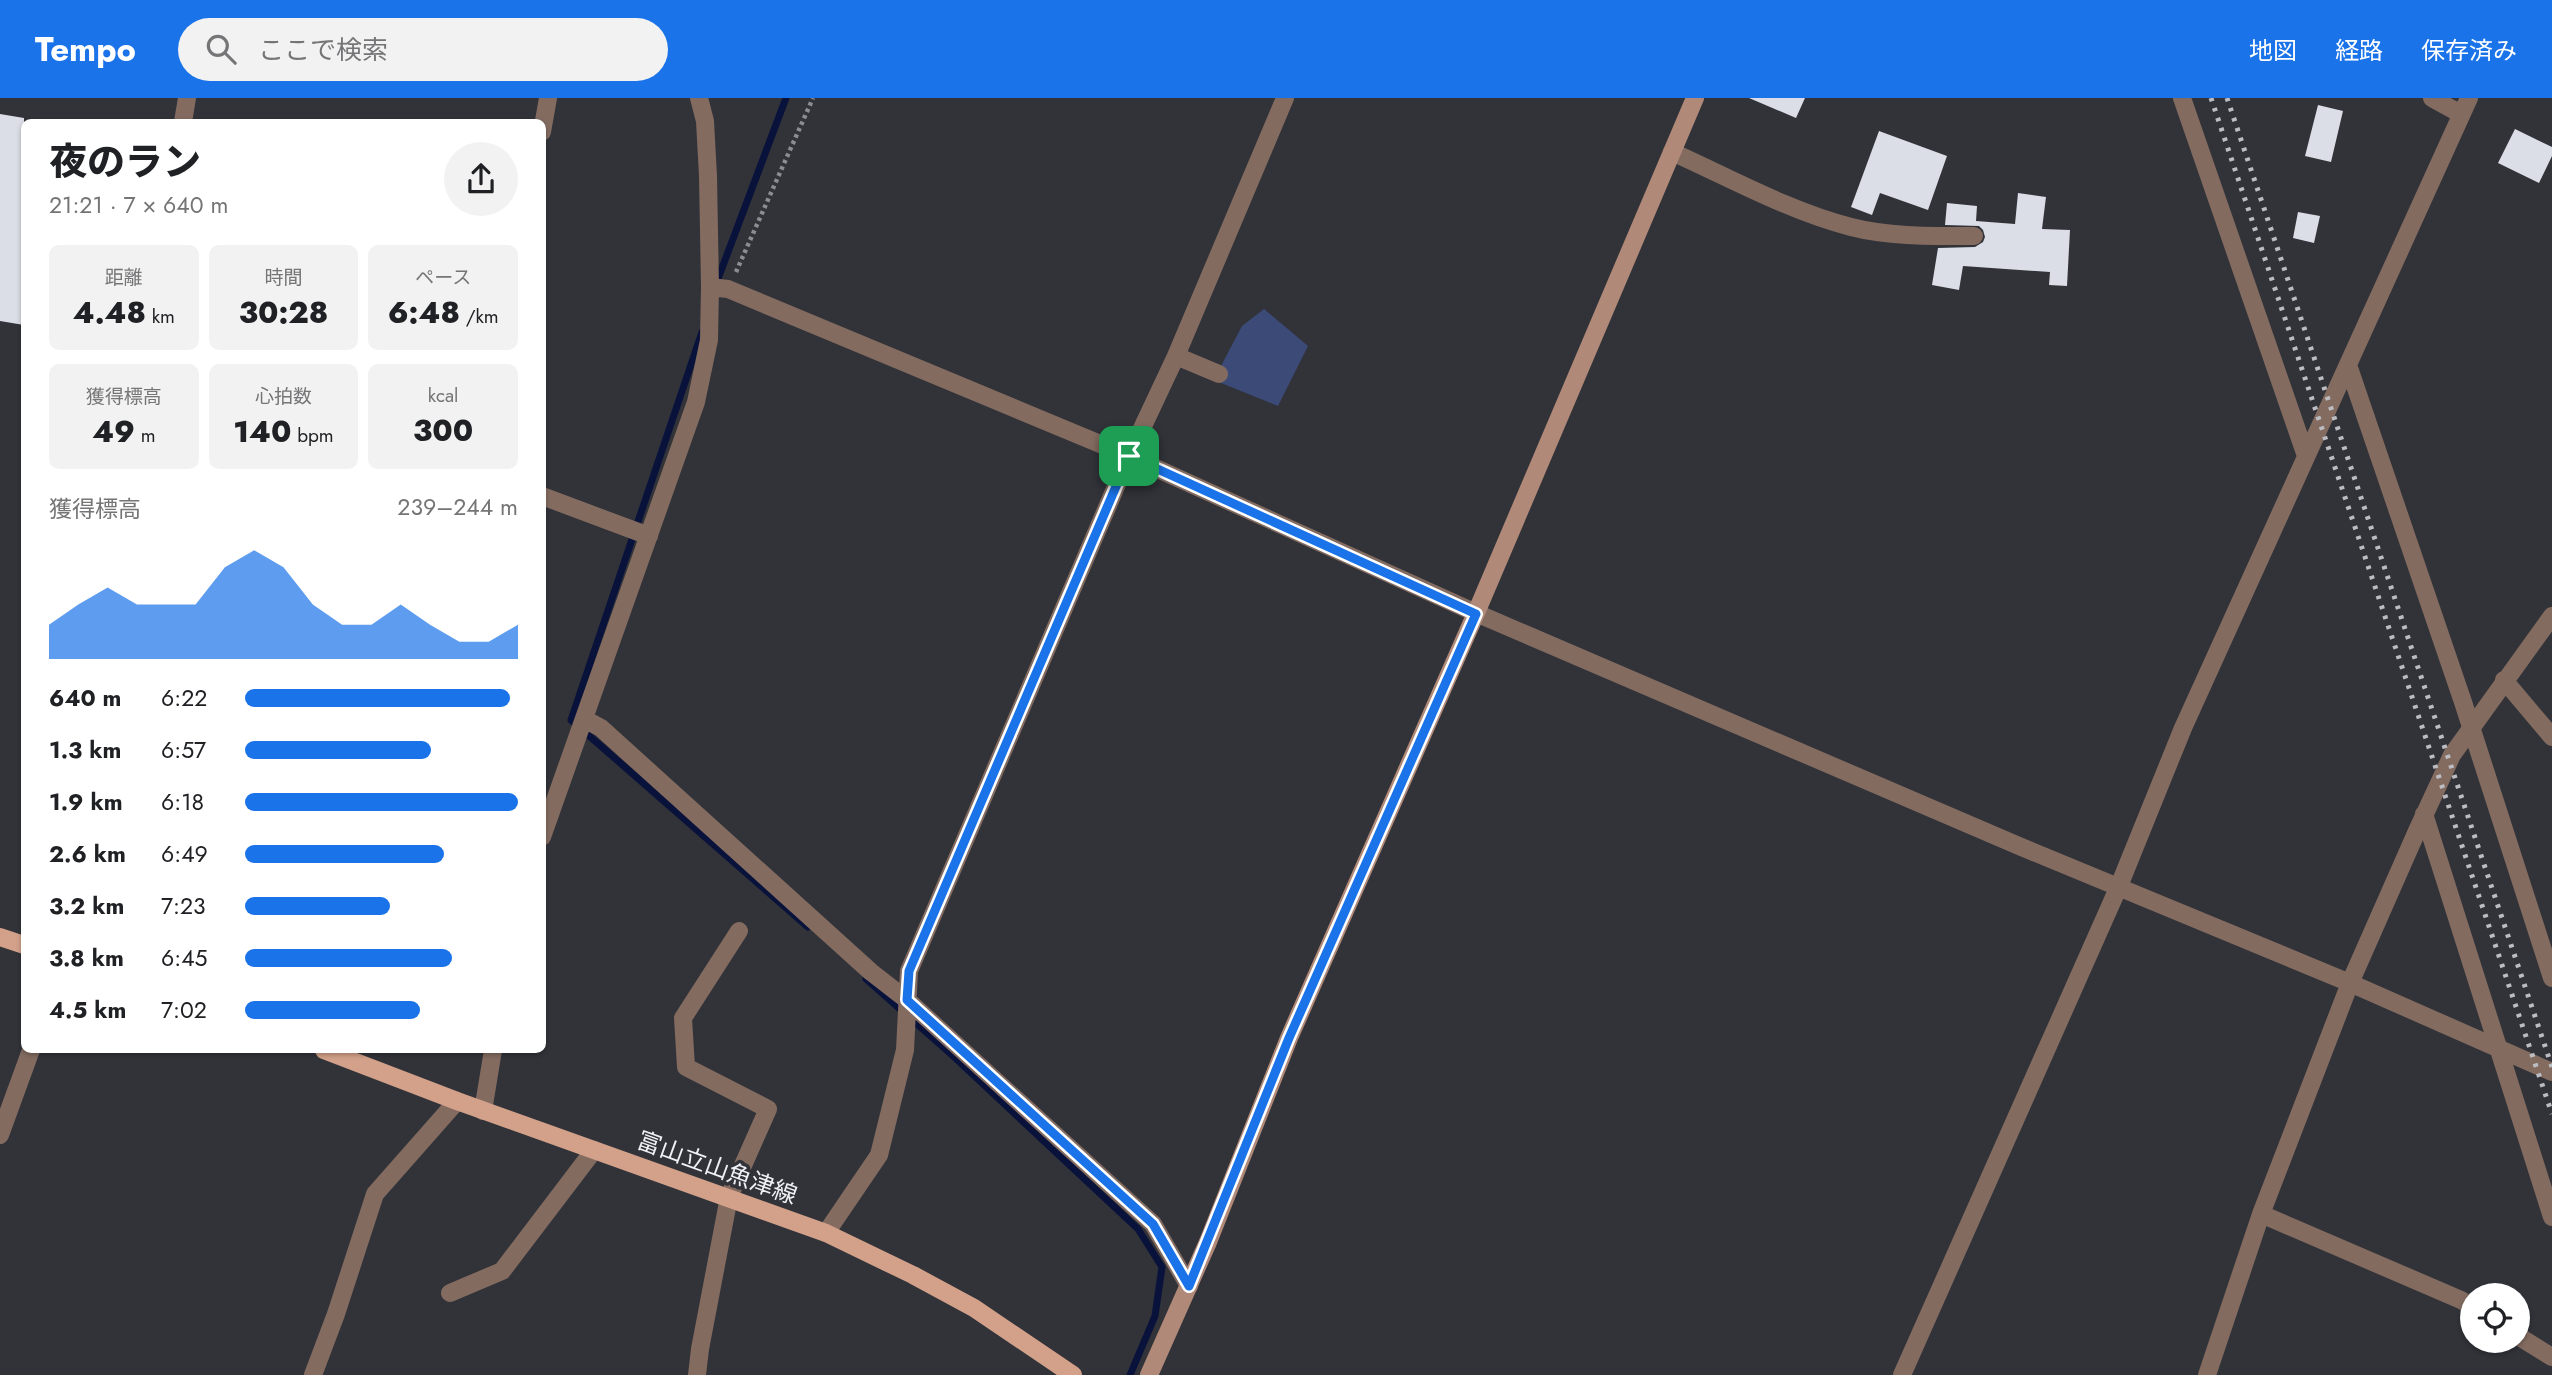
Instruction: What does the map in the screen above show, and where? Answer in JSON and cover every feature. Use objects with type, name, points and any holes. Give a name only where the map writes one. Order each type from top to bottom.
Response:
[{"type":"main road","points":[[0,937],[21,944]]},
{"type":"main road","name":"富山立山魚津線","points":[[332,1053],[483,1111],[826,1233],[914,1275],[974,1308],[1073,1375]]},
{"type":"street","points":[[184,119],[187,98]]},
{"type":"street","points":[[544,119],[548,98]]},
{"type":"street","points":[[546,826],[586,720],[696,402],[719,288],[705,121],[699,98]]},
{"type":"street","points":[[826,1233],[879,1156],[905,1050],[909,971],[1285,98]]},
{"type":"street","points":[[1149,1375],[1189,1286],[1289,1038],[1476,614],[1695,98]]},
{"type":"street","points":[[2182,98],[2306,456]]},
{"type":"street","points":[[1902,1375],[2119,886],[2183,728],[2465,106],[2432,98]]},
{"type":"street","points":[[1672,152],[1817,218],[1854,228],[1920,236],[1974,236]]},
{"type":"street","points":[[719,288],[1129,456],[1476,614],[2019,846],[2350,983],[2552,1072]]},
{"type":"street","points":[[1176,356],[1219,373]]},
{"type":"street","points":[[2348,366],[2552,978]]},
{"type":"street","points":[[546,497],[649,536]]},
{"type":"street","points":[[2207,1375],[2261,1214],[2350,983],[2424,814],[2452,755],[2552,616]]},
{"type":"street","points":[[2504,680],[2552,737]]},
{"type":"street","points":[[586,720],[601,728],[871,972],[907,1000],[1153,1224],[1189,1286]]},
{"type":"street","points":[[2424,814],[2552,1217]]},
{"type":"street","points":[[697,1375],[729,1197],[768,1109],[686,1067],[683,1018],[739,931]]},
{"type":"street","points":[[0,1135],[30,1053]]},
{"type":"street","points":[[483,1111],[493,1053]]},
{"type":"street","points":[[313,1375],[337,1314],[375,1194],[457,1101]]},
{"type":"street","points":[[450,1293],[502,1271],[594,1150]]},
{"type":"street","points":[[2261,1214],[2460,1300]]},
{"type":"street","points":[[2530,1343],[2552,1357]]},
{"type":"path","points":[[719,288],[813,98]]},
{"type":"shaded area","points":[[1264,309],[1308,346],[1278,406],[1216,381],[1242,326]]},
{"type":"building","points":[[1749,98],[1805,98],[1796,118]]},
{"type":"building","points":[[2318,105],[2343,111],[2331,162],[2305,156]]},
{"type":"building","points":[[0,114],[24,119],[21,119],[21,324],[0,321]]},
{"type":"building","points":[[2515,129],[2552,147],[2552,156],[2539,183],[2498,163]]},
{"type":"building","points":[[1879,131],[1947,156],[1928,210],[1880,193],[1872,215],[1851,207]]},
{"type":"building","points":[[2018,193],[2046,197],[2042,229],[2070,230],[2067,286],[2049,285],[2050,272],[1963,266],[1959,290],[1932,285],[1938,248],[1975,247],[1983,242],[1985,237],[1979,226],[1945,225],[1947,203],[1977,206],[1976,221],[2015,224]]},
{"type":"building","points":[[2298,212],[2320,216],[2314,243],[2293,238]]},
{"type":"waterway","points":[[716,284],[786,98]]},
{"type":"waterway","points":[[702,332],[571,720],[808,927]]},
{"type":"waterway","points":[[866,979],[952,1055],[1138,1229],[1162,1267],[1155,1316],[1130,1375]]},
{"type":"railway","points":[[2211,98],[2552,1114]]},
{"type":"railway","points":[[2227,98],[2552,1067]]},
{"type":"route","points":[[1129,456],[1476,614],[1289,1038],[1189,1286],[1153,1224],[1119,1196],[907,1000],[909,971],[1129,456]]}]
